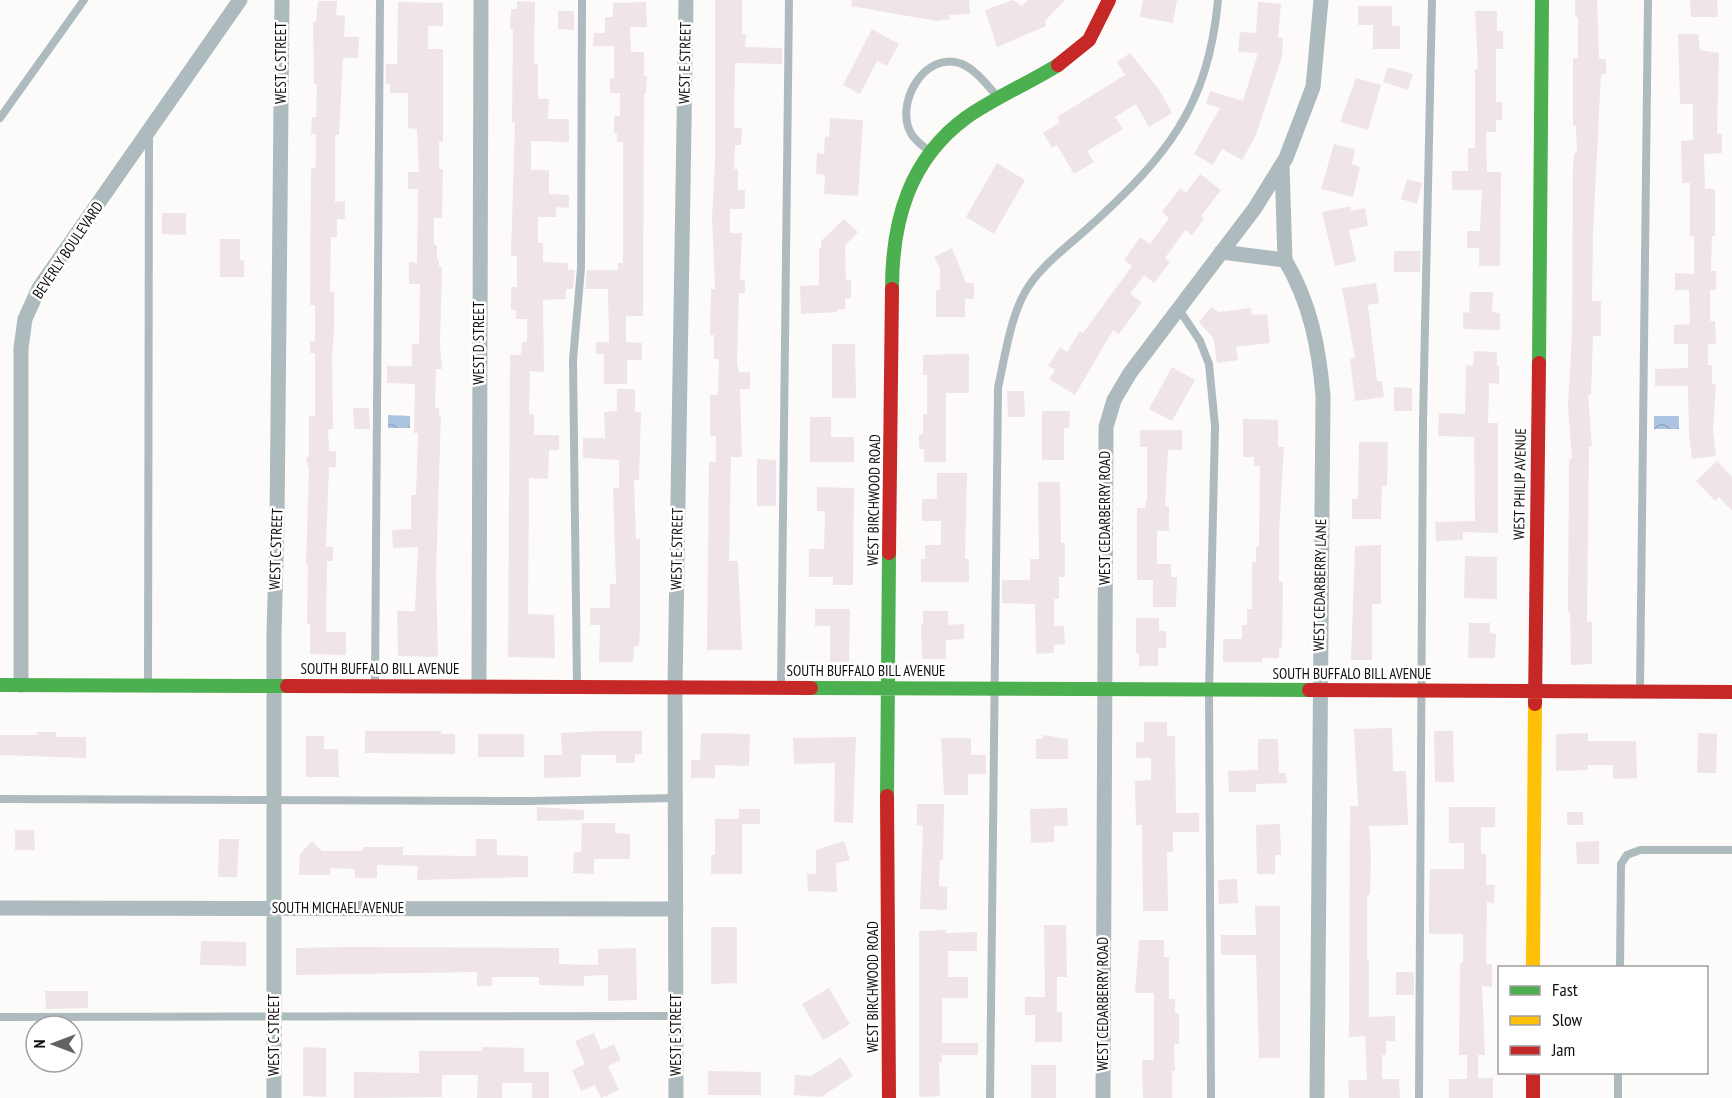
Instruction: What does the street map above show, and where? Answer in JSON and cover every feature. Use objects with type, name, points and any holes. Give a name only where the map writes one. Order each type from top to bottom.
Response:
[{"type":"main road","name":"WEST BIRCHWOOD ROAD","points":[[889,1098],[888,688],[892,250],[904,201],[930,153],[944,138],[998,97],[1080,50],[1098,26],[1109,0]]},
{"type":"main road","name":"WEST PHILIP AVENUE","points":[[1533,966],[1542,0]]},
{"type":"main road","name":"SOUTH BUFFALO BILL AVENUE","points":[[0,685],[1732,692]]},
{"type":"main road","points":[[1533,1074],[1533,1098]]},
{"type":"street","name":"BEVERLY BOULEVARD","points":[[21,685],[21,348],[25,319],[39,288],[240,0]]},
{"type":"street","name":"WEST C STREET","points":[[274,1098],[274,686],[282,0]]},
{"type":"street","name":"WEST D STREET","points":[[479,686],[481,0]]},
{"type":"street","name":"WEST E STREET","points":[[676,1098],[675,687],[686,0]]},
{"type":"street","name":"WEST CEDARBERRY ROAD","points":[[1103,1098],[1106,427],[1114,400],[1130,373],[1255,208],[1282,165],[1300,125],[1313,87],[1321,0]]},
{"type":"street","name":"WEST CEDARBERRY LANE","points":[[1282,165],[1285,260],[1299,284],[1320,354],[1323,396],[1317,1098]]},
{"type":"street","points":[[1221,252],[1285,260]]},
{"type":"street","name":"SOUTH MICHAEL AVENUE","points":[[0,908],[676,909]]},
{"type":"lane","points":[[0,118],[84,0]]},
{"type":"lane","points":[[375,686],[380,0]]},
{"type":"lane","points":[[577,687],[573,360],[581,268],[582,0]]},
{"type":"lane","points":[[782,687],[789,0]]},
{"type":"lane","points":[[990,1098],[998,388],[1023,296],[1040,273],[1127,192],[1168,145],[1194,103],[1210,51],[1218,0]]},
{"type":"lane","points":[[1419,1098],[1423,421],[1432,0]]},
{"type":"lane","points":[[1640,692],[1648,0]]},
{"type":"lane","points":[[930,153],[911,135],[906,109],[913,85],[924,72],[945,62],[961,64],[977,75],[998,97]]},
{"type":"lane","points":[[148,685],[149,130]]},
{"type":"lane","points":[[1178,309],[1200,341],[1209,364],[1215,426],[1209,689],[1211,1098]]},
{"type":"lane","points":[[0,799],[529,801],[675,798]]},
{"type":"lane","points":[[1620,966],[1621,864],[1627,855],[1640,850],[1732,850]]},
{"type":"lane","points":[[0,1017],[676,1016]]},
{"type":"lane","points":[[1618,1074],[1618,1098]]},
{"type":"water","points":[[388,415],[410,416],[410,428],[388,428]]},
{"type":"water","points":[[1654,416],[1679,416],[1679,429],[1654,429]]},
{"type":"building","points":[[715,0],[742,0],[742,34],[746,34],[745,47],[782,48],[782,64],[735,63],[734,128],[742,128],[741,145],[735,145],[734,169],[738,169],[738,190],[745,190],[745,209],[730,209],[730,233],[742,233],[740,280],[745,280],[745,293],[739,293],[737,364],[739,372],[750,372],[750,389],[740,389],[742,457],[731,457],[729,561],[738,561],[742,650],[707,650],[709,462],[716,462],[716,436],[710,436],[710,395],[718,395],[719,359],[714,359],[714,335],[710,335],[711,289],[715,289],[712,216],[715,162]]},
{"type":"building","points":[[852,0],[969,0],[970,14],[949,15],[951,19],[936,21],[851,6]]},
{"type":"building","points":[[1013,0],[1022,6],[1028,0],[1065,0],[1045,21],[1046,26],[997,47],[985,10]]},
{"type":"building","points":[[1143,0],[1177,0],[1173,23],[1140,17]]},
{"type":"building","points":[[1575,0],[1597,0],[1599,59],[1606,59],[1606,74],[1601,74],[1593,235],[1592,301],[1601,301],[1601,336],[1593,336],[1591,395],[1588,395],[1592,446],[1589,447],[1587,622],[1592,622],[1592,664],[1571,665],[1570,612],[1568,612],[1569,459],[1572,459],[1568,406],[1572,336],[1573,165],[1574,153],[1577,153],[1576,126],[1573,126],[1573,58],[1578,58],[1578,17],[1575,17]]},
{"type":"building","points":[[1690,0],[1717,0],[1718,17],[1691,17]]},
{"type":"building","points":[[318,1],[337,1],[336,15],[345,16],[344,37],[359,37],[358,58],[343,58],[339,135],[335,135],[335,202],[345,201],[345,219],[337,219],[337,237],[331,237],[330,292],[334,292],[333,429],[328,429],[329,451],[336,451],[336,467],[329,467],[326,547],[333,547],[333,561],[327,561],[326,632],[346,632],[346,655],[310,654],[310,624],[307,624],[309,469],[306,457],[309,457],[309,416],[315,416],[315,353],[310,353],[310,341],[315,341],[315,305],[310,305],[310,292],[311,168],[315,168],[316,134],[311,134],[312,117],[316,117],[317,84],[314,84],[313,22],[316,22]]},
{"type":"building","points":[[517,1],[535,2],[534,64],[538,64],[538,99],[549,99],[548,119],[569,119],[569,142],[531,141],[531,170],[549,170],[549,194],[569,195],[569,208],[556,207],[556,217],[538,217],[538,243],[543,243],[543,262],[568,263],[568,270],[575,270],[573,289],[566,289],[566,299],[543,300],[544,372],[530,371],[529,414],[534,414],[534,435],[559,435],[559,450],[549,450],[548,479],[529,478],[528,614],[554,615],[555,658],[508,657],[510,355],[521,355],[522,342],[527,342],[527,319],[516,319],[516,310],[511,310],[511,287],[517,287],[517,256],[511,256],[515,122],[512,122],[513,29],[510,29],[511,9],[517,9]]},
{"type":"building","points":[[398,2],[443,3],[443,26],[428,26],[428,49],[443,49],[443,142],[439,142],[439,169],[443,169],[442,218],[434,218],[434,245],[437,245],[439,267],[442,267],[440,344],[442,369],[436,369],[435,407],[439,408],[439,415],[441,415],[436,574],[438,657],[398,656],[397,611],[415,611],[418,547],[393,548],[392,530],[411,529],[411,495],[416,495],[418,433],[414,433],[415,384],[387,383],[387,366],[412,366],[412,344],[419,344],[420,284],[409,284],[409,262],[417,263],[418,189],[408,189],[408,172],[419,172],[417,129],[408,128],[408,93],[390,93],[390,84],[386,84],[386,64],[397,64]]},
{"type":"building","points":[[646,2],[647,27],[630,27],[631,52],[644,52],[644,76],[647,76],[646,94],[644,94],[643,316],[626,316],[626,342],[642,343],[642,360],[627,360],[627,384],[604,384],[604,354],[596,354],[596,342],[609,342],[608,289],[585,289],[587,270],[618,270],[618,263],[623,263],[623,142],[617,142],[617,133],[614,133],[614,116],[620,116],[620,93],[610,93],[610,78],[614,78],[614,46],[593,46],[594,33],[605,33],[605,17],[613,17],[613,3]]},
{"type":"building","points":[[1258,2],[1281,4],[1278,38],[1283,38],[1282,57],[1255,137],[1242,160],[1222,149],[1213,165],[1194,154],[1220,108],[1206,104],[1210,91],[1243,101],[1258,53],[1238,52],[1240,32],[1256,33]]},
{"type":"building","points":[[1358,6],[1392,6],[1392,26],[1400,26],[1400,49],[1373,49],[1373,25],[1358,25]]},
{"type":"building","points":[[558,11],[574,11],[574,30],[558,29]]},
{"type":"building","points":[[1475,11],[1497,11],[1497,31],[1503,31],[1503,49],[1496,49],[1496,102],[1502,102],[1502,120],[1496,120],[1496,132],[1486,132],[1487,172],[1501,172],[1500,266],[1479,266],[1479,248],[1467,248],[1467,231],[1480,231],[1482,190],[1452,190],[1452,171],[1468,171],[1468,148],[1475,148],[1475,69],[1478,69]]},
{"type":"building","points":[[872,29],[899,44],[887,66],[877,61],[860,94],[843,85]]},
{"type":"building","points":[[1678,34],[1698,34],[1700,50],[1719,53],[1717,134],[1722,134],[1722,153],[1704,154],[1705,189],[1715,189],[1715,236],[1712,236],[1711,271],[1716,271],[1716,290],[1710,290],[1710,321],[1715,321],[1716,344],[1708,344],[1708,365],[1712,365],[1712,384],[1716,384],[1713,431],[1716,456],[1692,459],[1688,386],[1655,386],[1655,369],[1688,368],[1688,344],[1674,344],[1674,325],[1690,324],[1689,290],[1675,290],[1675,273],[1694,274],[1694,236],[1690,236],[1690,183],[1682,183],[1681,141],[1693,140],[1693,104],[1680,104]]},
{"type":"building","points":[[1130,53],[1158,88],[1172,113],[1149,127],[1136,104],[1115,117],[1123,129],[1087,151],[1094,162],[1074,174],[1057,145],[1052,148],[1043,133],[1060,122],[1057,117],[1125,75],[1117,62]]},
{"type":"building","points":[[1388,67],[1413,74],[1408,90],[1383,82]]},
{"type":"building","points":[[1356,78],[1381,85],[1368,130],[1340,122]]},
{"type":"building","points":[[830,118],[863,120],[858,196],[824,194],[825,175],[816,174],[817,153],[824,154],[825,137],[829,137]]},
{"type":"building","points":[[1334,144],[1355,149],[1352,164],[1360,167],[1353,197],[1321,189]]},
{"type":"building","points":[[997,163],[1025,180],[994,234],[966,217]]},
{"type":"building","points":[[1200,174],[1221,190],[1201,216],[1204,219],[1192,235],[1185,230],[1165,258],[1170,262],[1154,283],[1144,275],[1130,294],[1142,302],[1119,334],[1113,330],[1075,395],[1049,379],[1055,370],[1048,366],[1060,347],[1067,352],[1080,331],[1083,333],[1132,266],[1124,260],[1140,237],[1150,244],[1169,218],[1162,212],[1180,188],[1186,193]]},
{"type":"building","points":[[1407,179],[1422,183],[1417,204],[1401,199]]},
{"type":"building","points":[[1351,206],[1350,211],[1365,208],[1368,226],[1349,230],[1356,261],[1335,266],[1322,212]]},
{"type":"building","points":[[162,213],[186,213],[186,235],[162,234]]},
{"type":"building","points":[[844,219],[858,232],[845,245],[846,280],[851,280],[851,298],[845,298],[845,309],[837,309],[837,312],[801,314],[800,286],[819,285],[821,241]]},
{"type":"building","points":[[220,239],[240,239],[240,260],[244,261],[244,277],[220,277]]},
{"type":"building","points":[[952,248],[966,283],[974,283],[974,299],[965,299],[965,317],[936,317],[936,290],[940,290],[940,269],[934,257]]},
{"type":"building","points":[[1394,251],[1421,251],[1420,272],[1394,272]]},
{"type":"building","points":[[1376,283],[1379,303],[1368,305],[1377,381],[1382,381],[1384,397],[1355,401],[1350,359],[1355,358],[1342,288]]},
{"type":"building","points":[[1470,292],[1493,292],[1492,312],[1500,313],[1500,330],[1463,329],[1463,312],[1469,313]]},
{"type":"building","points":[[1211,307],[1219,312],[1251,308],[1252,315],[1267,314],[1270,343],[1236,347],[1238,360],[1217,363],[1214,339],[1199,322]]},
{"type":"building","points":[[832,344],[855,344],[856,398],[832,398]]},
{"type":"building","points":[[1474,351],[1497,352],[1497,366],[1499,366],[1499,384],[1489,383],[1488,423],[1498,423],[1498,533],[1463,532],[1463,540],[1436,541],[1435,522],[1475,521],[1474,437],[1438,436],[1439,413],[1465,414],[1466,365],[1473,366]]},
{"type":"building","points":[[969,354],[969,393],[946,393],[946,462],[924,462],[924,449],[919,449],[919,434],[923,434],[923,414],[927,414],[927,375],[923,375],[923,355]]},
{"type":"building","points":[[1172,367],[1195,380],[1172,421],[1149,409]]},
{"type":"building","points":[[1394,387],[1412,388],[1412,411],[1394,411]]},
{"type":"building","points":[[617,389],[635,389],[635,412],[641,412],[639,480],[634,480],[636,539],[640,539],[639,646],[634,646],[633,662],[599,662],[600,625],[590,625],[590,608],[610,608],[610,584],[616,584],[613,488],[619,488],[619,460],[583,458],[583,438],[605,438],[604,412],[617,411]]},
{"type":"building","points":[[1007,391],[1024,391],[1025,417],[1008,417]]},
{"type":"building","points":[[353,408],[369,408],[370,429],[354,429]]},
{"type":"building","points":[[1042,411],[1070,411],[1069,428],[1064,428],[1064,460],[1042,460]]},
{"type":"building","points":[[810,417],[831,417],[831,437],[854,437],[854,462],[810,462]]},
{"type":"building","points":[[1243,419],[1278,420],[1278,447],[1284,447],[1279,532],[1279,582],[1283,582],[1282,648],[1279,648],[1279,658],[1262,658],[1262,662],[1223,662],[1223,639],[1242,639],[1242,625],[1247,625],[1247,609],[1252,609],[1252,562],[1256,562],[1256,547],[1259,547],[1260,466],[1254,466],[1254,457],[1243,457]]},
{"type":"building","points":[[1140,430],[1182,430],[1182,450],[1168,450],[1165,506],[1169,506],[1169,531],[1157,531],[1157,564],[1171,564],[1171,577],[1177,577],[1176,607],[1153,607],[1153,580],[1137,580],[1137,508],[1145,508],[1147,497],[1147,447],[1140,447]]},
{"type":"building","points":[[1359,442],[1388,442],[1387,486],[1382,486],[1381,519],[1352,519],[1352,499],[1358,499]]},
{"type":"building","points":[[757,459],[776,460],[776,506],[757,506]]},
{"type":"building","points":[[1717,461],[1732,477],[1732,511],[1719,497],[1715,501],[1696,481]]},
{"type":"building","points":[[937,473],[967,473],[965,559],[969,559],[969,582],[921,582],[921,559],[925,559],[925,545],[941,545],[941,521],[922,521],[922,499],[937,499]]},
{"type":"building","points":[[1038,482],[1060,482],[1061,543],[1065,543],[1065,577],[1059,577],[1059,599],[1054,599],[1054,626],[1064,626],[1065,644],[1054,645],[1054,653],[1036,654],[1035,604],[1002,603],[1002,580],[1030,580],[1030,559],[1039,559]]},
{"type":"building","points":[[817,487],[854,488],[853,585],[833,585],[833,577],[809,577],[809,549],[824,549],[825,511],[817,511]]},
{"type":"building","points":[[1381,545],[1381,604],[1372,604],[1372,660],[1351,660],[1355,546]]},
{"type":"building","points":[[1465,556],[1497,557],[1497,599],[1464,598]]},
{"type":"building","points":[[815,609],[850,609],[849,662],[830,662],[830,626],[815,626]]},
{"type":"building","points":[[923,611],[948,611],[948,625],[964,624],[964,639],[946,640],[946,659],[922,659]]},
{"type":"building","points":[[1136,618],[1159,618],[1159,631],[1166,631],[1166,648],[1158,648],[1158,666],[1139,666],[1139,653],[1136,653]]},
{"type":"building","points":[[1469,623],[1490,623],[1490,633],[1496,634],[1495,658],[1468,658]]},
{"type":"building","points":[[1144,722],[1167,722],[1167,736],[1175,736],[1176,813],[1199,813],[1199,832],[1173,832],[1173,852],[1167,852],[1168,911],[1143,911],[1142,825],[1136,825],[1135,781],[1151,780],[1151,758],[1136,758],[1136,742],[1144,742]]},
{"type":"building","points":[[1392,728],[1393,771],[1406,771],[1408,825],[1369,826],[1371,856],[1370,895],[1367,895],[1367,961],[1369,961],[1369,1017],[1395,1016],[1395,1041],[1386,1041],[1386,1055],[1382,1055],[1382,1079],[1399,1079],[1400,1098],[1349,1098],[1348,1080],[1367,1080],[1365,1036],[1349,1037],[1350,806],[1358,806],[1354,729]]},
{"type":"building","points":[[365,731],[441,731],[441,734],[455,734],[455,754],[365,753]]},
{"type":"building","points":[[642,731],[642,754],[635,754],[635,763],[616,763],[616,755],[581,755],[581,777],[544,778],[544,755],[562,755],[561,733]]},
{"type":"building","points":[[1434,731],[1453,731],[1454,782],[1435,782]]},
{"type":"building","points":[[37,732],[56,732],[56,737],[86,737],[86,758],[0,755],[0,735],[37,735]]},
{"type":"building","points":[[701,733],[750,734],[749,766],[715,765],[715,778],[691,778],[691,760],[700,760]]},
{"type":"building","points":[[1588,733],[1588,741],[1636,741],[1637,778],[1613,779],[1613,765],[1588,765],[1588,770],[1556,771],[1556,734]]},
{"type":"building","points":[[1698,733],[1717,734],[1716,773],[1697,773]]},
{"type":"building","points":[[478,734],[524,734],[524,757],[478,757]]},
{"type":"building","points":[[1043,735],[1068,739],[1068,759],[1036,759],[1036,739],[1043,739]]},
{"type":"building","points":[[306,736],[324,736],[324,749],[338,749],[339,777],[306,777]]},
{"type":"building","points":[[856,737],[853,823],[834,822],[835,763],[794,764],[793,738]]},
{"type":"building","points":[[941,738],[971,738],[971,755],[986,755],[986,774],[968,774],[968,795],[944,795]]},
{"type":"building","points":[[1258,739],[1278,739],[1279,773],[1286,773],[1287,783],[1256,784],[1256,792],[1229,792],[1228,771],[1258,770]]},
{"type":"building","points":[[917,804],[944,804],[943,860],[940,860],[939,886],[947,887],[947,910],[920,909],[923,826],[917,825]]},
{"type":"building","points":[[537,807],[584,810],[584,820],[537,821]]},
{"type":"building","points":[[1449,807],[1495,807],[1495,827],[1481,827],[1481,854],[1486,854],[1486,885],[1495,885],[1494,903],[1487,902],[1486,964],[1492,964],[1492,987],[1482,986],[1485,1055],[1478,1055],[1478,1078],[1493,1078],[1493,1098],[1449,1098],[1449,1079],[1467,1079],[1467,1055],[1459,1055],[1460,963],[1463,963],[1463,934],[1429,934],[1429,907],[1430,869],[1464,869],[1464,843],[1449,843]]},
{"type":"building","points":[[1067,808],[1068,826],[1054,826],[1054,842],[1031,843],[1030,809]]},
{"type":"building","points":[[739,809],[760,809],[760,824],[742,824],[742,874],[711,874],[711,855],[715,855],[715,819],[739,819]]},
{"type":"building","points":[[1567,812],[1583,812],[1583,825],[1567,825]]},
{"type":"building","points":[[582,823],[615,823],[615,833],[630,834],[630,859],[594,859],[594,874],[573,873],[574,852],[581,852]]},
{"type":"building","points":[[1280,824],[1281,855],[1275,855],[1275,874],[1257,874],[1256,825]]},
{"type":"building","points":[[15,830],[34,830],[35,850],[15,850]]},
{"type":"building","points":[[219,839],[239,839],[237,877],[218,877]]},
{"type":"building","points":[[476,839],[497,839],[497,855],[528,856],[528,877],[417,880],[418,866],[377,865],[377,878],[355,878],[355,869],[330,868],[330,875],[299,875],[300,854],[312,841],[322,851],[363,851],[363,847],[403,847],[403,855],[476,856]]},
{"type":"building","points":[[844,841],[850,860],[836,863],[837,892],[808,891],[807,874],[816,874],[816,850]]},
{"type":"building","points":[[1599,841],[1599,864],[1577,864],[1576,842]]},
{"type":"building","points":[[1237,879],[1238,903],[1219,904],[1218,880]]},
{"type":"building","points":[[1255,906],[1280,906],[1280,1058],[1259,1058],[1256,955],[1221,955],[1221,935],[1256,935]]},
{"type":"building","points":[[1044,925],[1066,925],[1067,977],[1057,977],[1057,1012],[1062,1012],[1062,1042],[1035,1042],[1035,1015],[1025,1015],[1025,997],[1045,997]]},
{"type":"building","points":[[711,927],[737,927],[737,983],[711,984]]},
{"type":"building","points":[[946,930],[946,933],[977,932],[977,951],[948,951],[948,977],[968,977],[968,998],[942,998],[942,1043],[978,1043],[978,1055],[942,1055],[942,1062],[939,1063],[940,1096],[919,1097],[919,931]]},
{"type":"building","points":[[1139,940],[1164,940],[1164,957],[1169,957],[1169,999],[1175,999],[1175,1013],[1179,1013],[1179,1044],[1174,1044],[1175,1071],[1172,1071],[1172,1098],[1143,1098],[1142,1060],[1154,1060],[1154,993],[1135,993]]},
{"type":"building","points":[[201,941],[246,942],[246,966],[200,965]]},
{"type":"building","points":[[296,948],[559,948],[559,964],[598,965],[598,949],[636,948],[637,1000],[608,1001],[608,975],[584,976],[584,986],[539,985],[539,977],[492,977],[492,986],[477,986],[477,972],[296,975]]},
{"type":"building","points":[[1396,972],[1414,972],[1414,995],[1396,995]]},
{"type":"building","points":[[829,988],[850,1024],[823,1040],[802,1004]]},
{"type":"building","points":[[45,991],[88,991],[88,1008],[46,1009]]},
{"type":"building","points":[[594,1033],[601,1050],[614,1044],[621,1060],[608,1066],[619,1090],[601,1098],[595,1085],[581,1091],[572,1070],[585,1064],[575,1041]]},
{"type":"building","points":[[303,1047],[326,1048],[326,1097],[303,1096]]},
{"type":"building","points":[[482,1047],[524,1048],[524,1072],[549,1072],[549,1098],[532,1098],[532,1083],[502,1083],[502,1098],[477,1098],[478,1075],[442,1075],[442,1097],[354,1098],[354,1072],[419,1073],[419,1051],[482,1051]]},
{"type":"building","points":[[841,1057],[853,1076],[821,1097],[794,1095],[795,1075],[811,1076]]},
{"type":"building","points":[[1031,1065],[1056,1065],[1056,1098],[1031,1098]]},
{"type":"building","points":[[708,1071],[761,1072],[761,1095],[708,1095]]},
{"type":"traffic: fast","points":[[1539,363],[1542,0]]},
{"type":"traffic: fast","points":[[892,289],[900,216],[918,172],[931,152],[967,117],[1058,65]]},
{"type":"traffic: fast","points":[[887,796],[889,553]]},
{"type":"traffic: fast","points":[[0,685],[287,686]]},
{"type":"traffic: fast","points":[[811,688],[1309,690]]},
{"type":"traffic: slow","points":[[1533,966],[1535,704]]},
{"type":"traffic: jam","points":[[1058,65],[1089,40],[1109,0]]},
{"type":"traffic: jam","points":[[889,553],[892,289]]},
{"type":"traffic: jam","points":[[1535,704],[1539,363]]},
{"type":"traffic: jam","points":[[287,686],[811,688]]},
{"type":"traffic: jam","points":[[1309,690],[1732,692]]},
{"type":"traffic: jam","points":[[887,796],[889,1098]]},
{"type":"traffic: jam","points":[[1533,1074],[1533,1098]]}]
